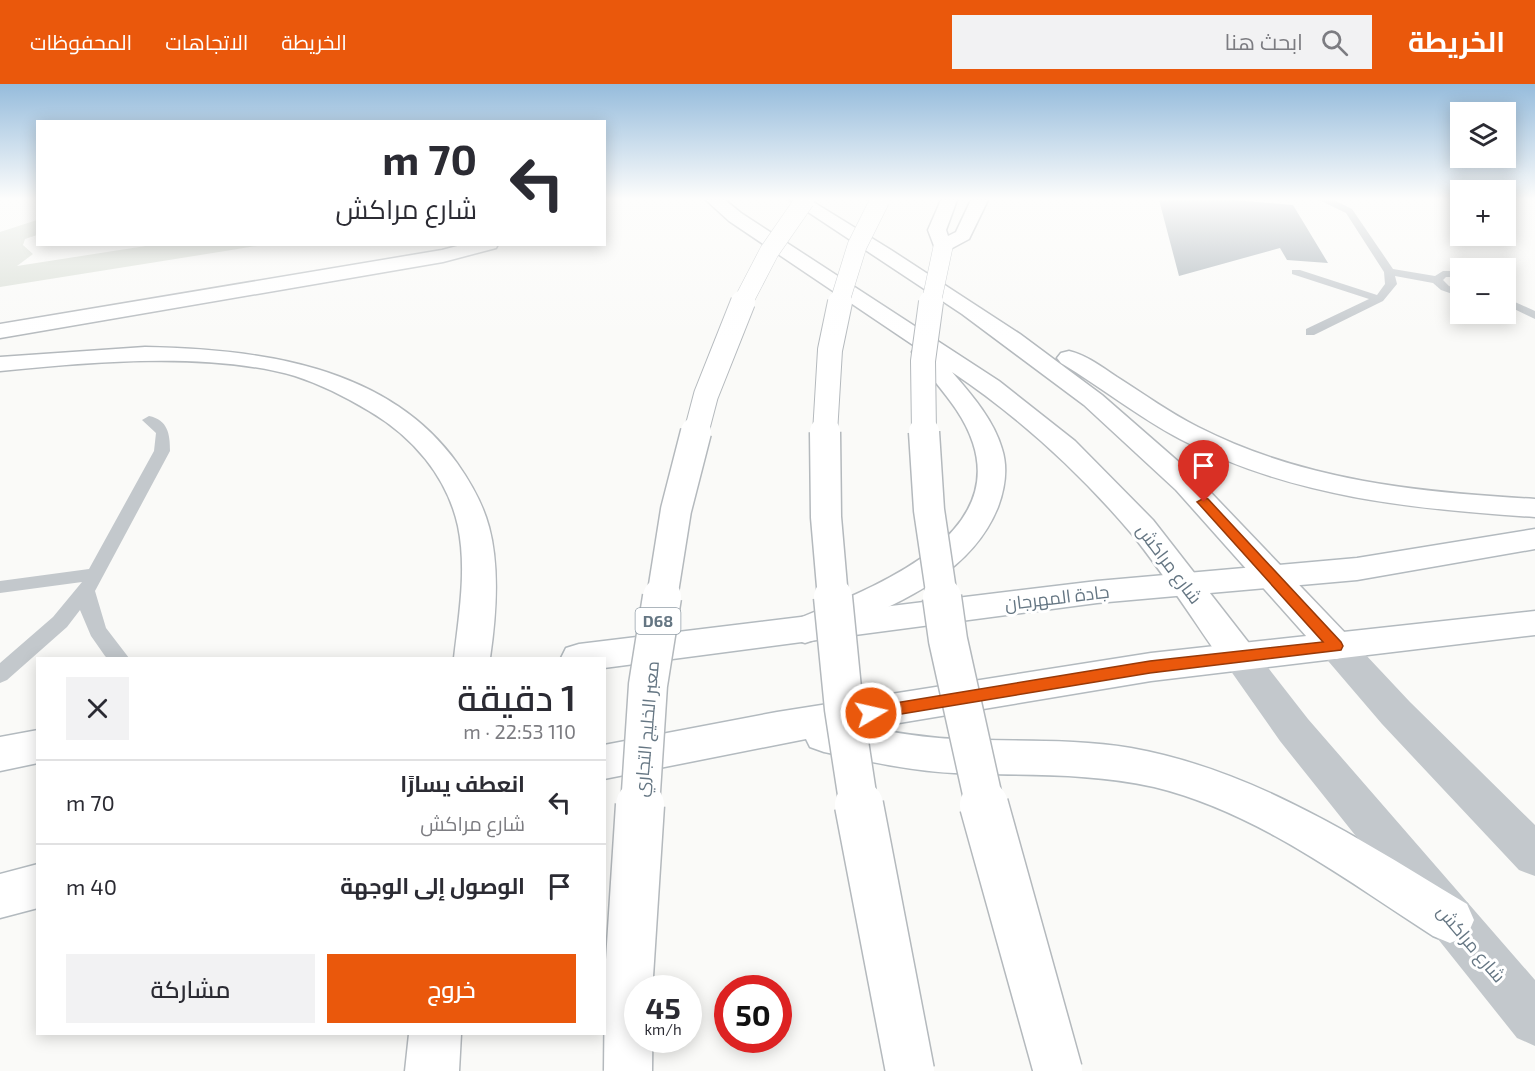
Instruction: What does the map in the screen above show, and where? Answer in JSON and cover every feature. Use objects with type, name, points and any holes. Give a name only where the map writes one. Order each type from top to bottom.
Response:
[{"type":"main road","points":[[0,331],[443,256],[481,246]]},
{"type":"main road","name":"معبر الخليج التجاري","points":[[628,1071],[628,976],[648,685],[676,510],[706,395],[737,313],[773,246]]},
{"type":"main road","name":"شارع مراكش","points":[[778,246],[990,386],[1065,447],[1142,527],[1239,657]]},
{"type":"main road","points":[[858,246],[850,264],[835,328],[824,414],[826,536],[846,721],[901,1033],[910,1071]]},
{"type":"main road","points":[[871,246],[954,298],[1132,432],[1174,471],[1336,646]]},
{"type":"main road","points":[[946,246],[943,248],[928,316],[923,361],[922,415],[929,510],[948,640],[990,831],[1058,1071]]},
{"type":"main road","points":[[996,328],[1074,361],[1189,433],[1245,459],[1293,475],[1360,492],[1406,499],[1535,508]]},
{"type":"main road","points":[[805,630],[911,581],[947,557],[969,534],[984,509],[991,483],[991,458],[983,435],[913,336]]},
{"type":"main road","points":[[0,364],[86,356],[175,355],[241,360],[292,368],[344,388],[392,412],[430,444],[459,486],[476,538],[478,604],[472,657]]},
{"type":"main road","name":"جادة المهرجان","points":[[587,657],[1097,592],[1357,569],[1535,539]]},
{"type":"main road","points":[[606,762],[777,728],[1150,667],[1535,623]]},
{"type":"main road","points":[[777,728],[935,755],[1065,758],[1110,762],[1155,770],[1203,784],[1254,805],[1304,832],[1450,920]]},
{"type":"main road","points":[[0,754],[36,746]]},
{"type":"main road","points":[[0,896],[36,887]]},
{"type":"main road","points":[[432,1071],[435,1035]]},
{"type":"street","points":[[1336,646],[1396,712],[1535,855]]},
{"type":"street","name":"شارع مراكش","points":[[1239,657],[1294,730],[1535,1020]]},
{"type":"lane","points":[[1310,332],[1379,299],[1391,284],[1389,272],[1372,246]]},
{"type":"lane","points":[[1296,272],[1379,299]]},
{"type":"lane","points":[[1389,272],[1437,280],[1450,290]]},
{"type":"lane","points":[[1437,280],[1443,274],[1450,274]]},
{"type":"lane","points":[[1516,306],[1535,315]]},
{"type":"lane","points":[[0,675],[60,622],[90,583],[162,451],[164,433],[149,420]]},
{"type":"lane","points":[[0,587],[90,583]]},
{"type":"lane","points":[[90,583],[90,617],[101,638],[118,657]]},
{"type":"shaded area","points":[[0,246],[24,246],[33,254],[17,266],[145,246],[256,246],[0,287]]},
{"type":"building","points":[[1171,246],[1318,246],[1328,263],[1287,260],[1280,248],[1179,276]]},
{"type":"route","points":[[871,713],[1150,667],[1336,646],[1204,502]]}]
